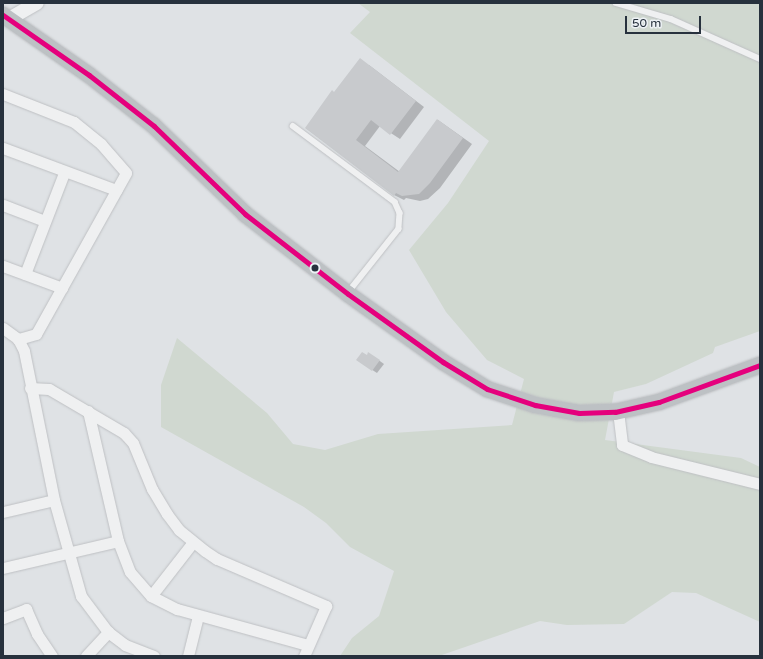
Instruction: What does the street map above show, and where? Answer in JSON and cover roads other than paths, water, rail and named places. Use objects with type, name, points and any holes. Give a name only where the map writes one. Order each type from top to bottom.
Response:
[{"type":"main road","points":[[6,17],[89,75],[154,126],[245,214],[348,294],[443,362],[487,389],[535,405],[579,413],[618,412],[659,402],[760,365]]},
{"type":"street","points":[[6,17],[38,3]]},
{"type":"street","points":[[3,94],[74,122],[101,144],[126,173],[36,334],[18,339]]},
{"type":"street","points":[[3,148],[64,172],[116,190]]},
{"type":"street","points":[[25,274],[64,172]]},
{"type":"street","points":[[3,205],[45,221]]},
{"type":"street","points":[[3,266],[62,288]]},
{"type":"street","points":[[3,328],[18,339],[24,351],[30,388],[54,500],[81,596],[108,632],[125,645],[154,656]]},
{"type":"street","points":[[30,388],[49,389],[124,433],[133,443],[152,489],[167,514],[178,530],[193,542],[217,559],[326,606],[304,656]]},
{"type":"street","points":[[88,411],[118,541],[130,572],[151,596],[177,609],[198,616],[308,645]]},
{"type":"street","points":[[618,412],[622,445],[650,457],[760,484]]},
{"type":"street","points":[[3,512],[54,500]]},
{"type":"street","points":[[3,568],[118,541]]},
{"type":"street","points":[[151,596],[193,542]]},
{"type":"street","points":[[3,618],[26,609],[37,634],[52,656]]},
{"type":"street","points":[[188,656],[198,616]]},
{"type":"street","points":[[86,656],[108,632]]},
{"type":"lane","points":[[616,3],[671,19],[760,59]]},
{"type":"lane","points":[[293,126],[395,202],[400,213],[399,228],[348,294]]}]
